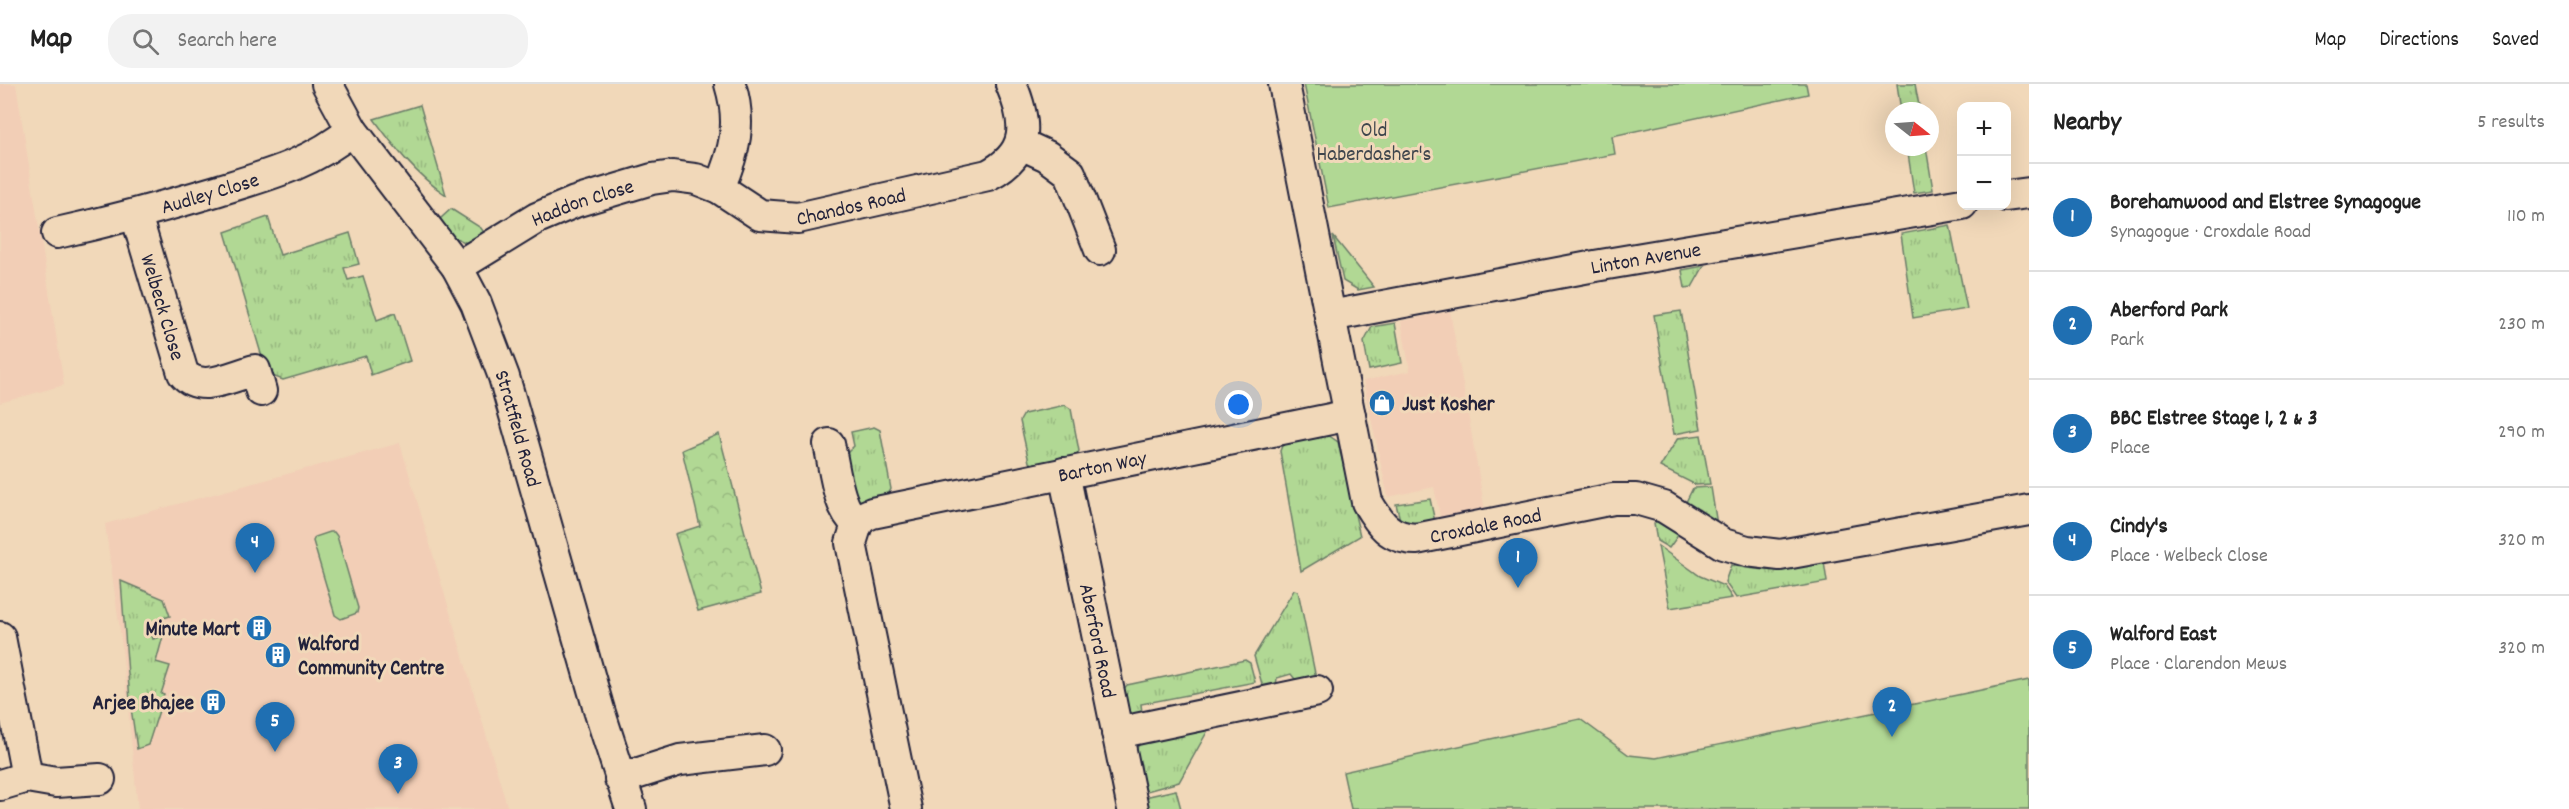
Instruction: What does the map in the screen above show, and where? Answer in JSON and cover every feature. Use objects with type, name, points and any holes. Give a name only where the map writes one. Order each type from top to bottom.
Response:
[{"type":"street","name":"Stratfield Road","points":[[327,84],[352,130],[457,267],[476,303],[504,377],[620,779],[631,809]]},
{"type":"street","points":[[719,188],[734,153],[737,108],[730,84]]},
{"type":"street","points":[[1011,84],[1023,111],[1021,144],[1047,156],[1070,173],[1100,250]]},
{"type":"street","name":"Croxdale Road","points":[[1284,84],[1367,502],[1389,534],[1402,539],[1451,533],[1613,499],[1636,499],[1664,507],[1723,544],[1747,551],[1780,555],[2029,510]]},
{"type":"street","name":"Audley Close","points":[[57,233],[136,215],[280,172],[312,158],[352,130]]},
{"type":"street","name":"Chandos Road","points":[[719,188],[760,214],[798,218],[988,175],[1004,167],[1021,144]]},
{"type":"street","name":"Haddon Close","points":[[457,267],[537,218],[575,202],[673,176],[696,179],[719,188]]},
{"type":"street","points":[[2011,195],[2029,193]]},
{"type":"street","name":"Linton Avenue","points":[[1330,316],[1561,272],[1957,205]]},
{"type":"street","name":"Welbeck Close","points":[[136,215],[183,373],[190,382],[201,385],[255,370],[261,391]]},
{"type":"street","name":"Barton Way","points":[[857,524],[863,517],[872,513],[1350,415]]},
{"type":"street","points":[[829,444],[844,506],[849,517],[857,524],[851,543],[906,809]]},
{"type":"street","name":"Aberford Road","points":[[1064,473],[1132,809]]},
{"type":"street","points":[[0,636],[14,781],[56,782],[100,779]]},
{"type":"street","points":[[1117,733],[1317,691]]},
{"type":"street","points":[[620,779],[680,760],[765,750]]},
{"type":"shaded area","points":[[0,84],[16,84],[64,385],[0,403]]},
{"type":"shaded area","points":[[1450,311],[1485,511],[1441,521],[1434,487],[1388,497],[1363,381],[1410,371],[1401,321]]},
{"type":"shaded area","points":[[400,443],[508,809],[138,809],[121,638],[105,524]]},
{"type":"green space","name":"Old Haberdasher's","points":[[1304,84],[1806,84],[1808,94],[1612,136],[1615,154],[1329,208]]},
{"type":"green space","points":[[1897,84],[1915,84],[1918,102],[1900,102]]},
{"type":"green space","points":[[420,105],[446,195],[425,179],[407,160],[374,119]]},
{"type":"green space","points":[[1908,156],[1927,156],[1933,190],[1914,193]]},
{"type":"green space","points":[[451,209],[481,228],[487,237],[467,243],[451,236],[440,219]]},
{"type":"green space","points":[[268,217],[280,255],[350,233],[359,264],[344,268],[348,280],[363,276],[377,320],[395,313],[410,361],[371,375],[366,356],[283,380],[267,374],[225,232]]},
{"type":"green space","points":[[1950,225],[1967,309],[1913,318],[1901,234]]},
{"type":"green space","points":[[1333,236],[1374,287],[1358,290],[1343,281]]},
{"type":"green space","points":[[1704,266],[1692,287],[1685,288],[1682,270]]},
{"type":"green space","points":[[1681,311],[1701,429],[1674,434],[1654,315]]},
{"type":"green space","points":[[1395,323],[1402,363],[1369,370],[1364,342],[1372,327]]},
{"type":"green space","points":[[1065,405],[1071,409],[1079,451],[1076,457],[1034,466],[1029,462],[1020,421],[1024,414]]},
{"type":"green space","points":[[874,427],[880,430],[891,489],[887,496],[856,502],[842,458],[854,446],[851,432]]},
{"type":"green space","points":[[719,434],[761,594],[698,611],[675,534],[700,526],[682,450]]},
{"type":"green space","points":[[1328,435],[1338,442],[1360,536],[1301,571],[1280,451],[1283,443]]},
{"type":"green space","points":[[1701,435],[1710,484],[1696,485],[1660,467],[1678,438]]},
{"type":"green space","points":[[1711,487],[1717,525],[1685,504],[1693,488]]},
{"type":"green space","points":[[1430,499],[1435,522],[1416,525],[1400,520],[1396,504]]},
{"type":"green space","points":[[1657,521],[1679,534],[1669,548],[1657,541],[1654,524]]},
{"type":"green space","points":[[334,532],[337,536],[358,608],[357,613],[341,619],[335,615],[313,541],[315,537]]},
{"type":"green space","points":[[1658,546],[1700,576],[1724,586],[1732,598],[1670,608]]},
{"type":"green space","points":[[1824,562],[1827,582],[1736,598],[1725,582],[1731,565],[1778,570]]},
{"type":"green space","points":[[121,581],[164,599],[170,616],[148,623],[153,639],[163,636],[156,662],[170,666],[161,694],[164,695],[148,745],[137,749],[130,701]]},
{"type":"green space","points":[[1294,590],[1298,591],[1317,683],[1298,683],[1291,674],[1277,678],[1276,687],[1266,698],[1254,656]]},
{"type":"green space","points":[[1245,660],[1250,663],[1255,682],[1141,704],[1143,721],[1128,711],[1123,690],[1127,685]]},
{"type":"green space","points":[[2029,680],[2029,809],[1351,809],[1343,772],[1580,719],[1629,755],[1656,758]]},
{"type":"green space","points":[[1206,728],[1207,732],[1179,782],[1147,791],[1142,788],[1135,751],[1140,743]]},
{"type":"green space","points":[[1176,790],[1181,809],[1147,809],[1145,800],[1149,796]]},
{"type":"place","name":"Just Kosher","points":[[1382,403]]},
{"type":"place","name":"Cindy's","points":[[255,573]]},
{"type":"place","name":"Borehamwood and Elstree Synagogue","points":[[1518,588]]},
{"type":"place","name":"Minute Mart","points":[[259,628]]},
{"type":"place","name":"Walford Community Centre","points":[[278,655]]},
{"type":"place","name":"Arjee Bhajee","points":[[213,702]]},
{"type":"place","name":"Aberford Park","points":[[1892,737]]},
{"type":"place","name":"Walford East","points":[[275,752]]},
{"type":"place","name":"BBC Elstree Stage 1, 2 & 3","points":[[398,794]]}]
